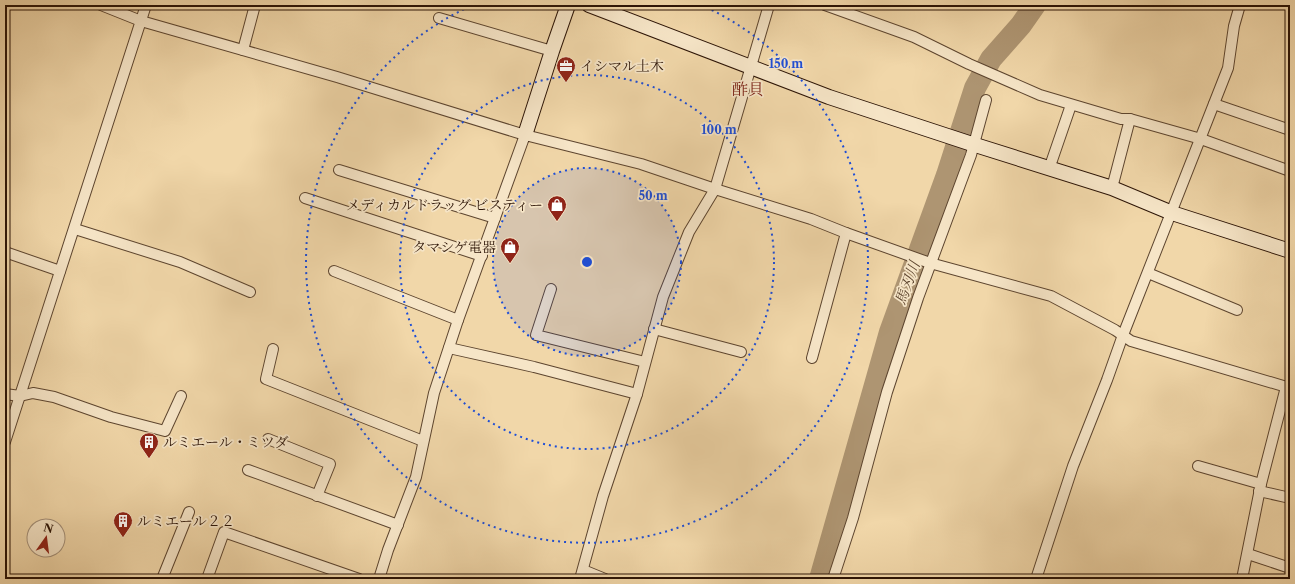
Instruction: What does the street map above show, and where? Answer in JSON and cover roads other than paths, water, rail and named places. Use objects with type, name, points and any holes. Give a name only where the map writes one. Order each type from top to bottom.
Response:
[{"type":"street","points":[[101,5],[141,21],[337,77],[526,135],[641,164],[811,219],[902,254],[1051,296],[1131,341],[1288,388],[1260,488],[1242,579]]},
{"type":"street","points":[[5,442],[146,5]]},
{"type":"street","points":[[243,50],[255,5]]},
{"type":"street","points":[[379,579],[388,550],[416,477],[434,393],[458,320],[526,135],[568,5]]},
{"type":"street","points":[[589,5],[829,97],[1112,188],[1172,213],[1290,251]]},
{"type":"street","points":[[605,579],[582,575],[603,496],[637,394],[663,297],[689,232],[715,189],[769,5]]},
{"type":"street","points":[[825,5],[914,37],[969,64],[1040,95],[1122,120],[1130,119],[1201,139],[1290,171]]},
{"type":"street","points":[[1036,579],[1073,466],[1228,68],[1234,26],[1240,5]]},
{"type":"street","points":[[439,18],[552,51]]},
{"type":"street","points":[[833,579],[854,518],[887,392],[931,263],[960,190],[972,144],[986,100]]},
{"type":"street","points":[[1214,104],[1290,130]]},
{"type":"street","points":[[1049,169],[1071,105]]},
{"type":"street","points":[[1112,188],[1130,119]]},
{"type":"street","points":[[339,170],[495,218]]},
{"type":"street","points":[[305,198],[482,256]]},
{"type":"street","points":[[74,229],[180,262],[250,292]]},
{"type":"street","points":[[812,358],[846,233]]},
{"type":"street","points":[[5,252],[60,271]]},
{"type":"street","points":[[334,271],[458,320]]},
{"type":"street","points":[[1148,273],[1237,310]]},
{"type":"street","points":[[551,289],[536,335],[645,362]]},
{"type":"street","points":[[654,329],[741,352]]},
{"type":"street","points":[[449,348],[534,367],[637,394]]},
{"type":"street","points":[[273,349],[266,379],[423,441]]},
{"type":"street","points":[[5,394],[20,396],[33,393],[54,398],[111,417],[165,431],[181,396]]},
{"type":"street","points":[[268,439],[330,464],[317,496]]},
{"type":"street","points":[[1198,466],[1290,498]]},
{"type":"street","points":[[248,470],[398,525]]},
{"type":"street","points":[[162,579],[189,512]]},
{"type":"street","points":[[207,579],[224,532],[360,579]]},
{"type":"street","points":[[1248,554],[1290,568]]},
{"type":"waterway","points":[[5,11],[12,5]]},
{"type":"waterway","name":"馬刃川","points":[[820,579],[890,332],[947,175],[975,88],[991,59],[1021,25],[1035,5]]},
{"type":"place","name":"イシマル土木","points":[[566,83]]},
{"type":"place","name":"メディカルドラッグ ビスティー","points":[[557,222]]},
{"type":"place","name":"タマシゲ電器","points":[[510,264]]},
{"type":"place","name":"ルミエール・ミツダ","points":[[149,459]]},
{"type":"place","name":"ルミエール２２","points":[[123,538]]},
{"type":"district","name":"酢貝","points":[[748,89]]}]
